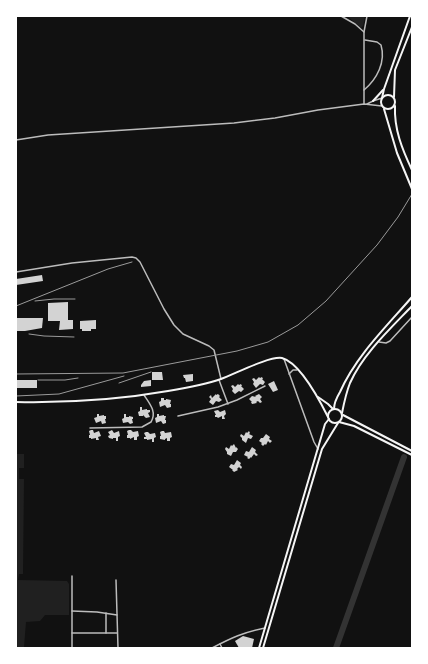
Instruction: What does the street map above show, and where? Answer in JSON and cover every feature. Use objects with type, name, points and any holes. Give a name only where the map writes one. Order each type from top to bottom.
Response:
[{"type":"main road","points":[[410,16],[382,98],[383,107],[397,153],[406,178],[412,189]]},
{"type":"main road","points":[[412,27],[395,70],[394,97],[394,120],[412,170]]},
{"type":"main road","points":[[373,101],[384,89]]},
{"type":"main road","points":[[382,98],[389,95],[394,97]]},
{"type":"main road","points":[[383,107],[390,110],[395,106]]},
{"type":"main road","points":[[259,648],[325,424],[330,412],[333,409],[343,384],[359,359],[412,297]]},
{"type":"main road","points":[[263,648],[322,449],[342,419],[346,394],[355,374],[379,342],[412,306]]},
{"type":"main road","points":[[16,402],[109,400],[144,395],[220,379],[269,360],[276,358],[284,359],[298,370],[311,385],[328,418],[333,423],[354,426],[412,455]]},
{"type":"main road","points":[[317,396],[333,409],[339,410],[342,414],[412,452]]},
{"type":"street","points":[[341,16],[355,24],[364,32]]},
{"type":"street","points":[[364,104],[364,32],[367,16]]},
{"type":"street","points":[[364,40],[377,42],[381,45],[382,60],[375,79],[364,90]]},
{"type":"street","points":[[367,104],[382,98]]},
{"type":"street","points":[[16,140],[48,135],[234,123],[364,104],[383,107]]},
{"type":"street","points":[[16,272],[72,263],[132,257],[136,258],[140,262],[164,309],[174,325],[183,334],[209,346],[214,350],[220,379],[228,404]]},
{"type":"street","points":[[379,342],[389,342],[412,317]]},
{"type":"street","points":[[284,359],[314,442],[318,448]]},
{"type":"street","points":[[289,374],[293,370],[298,370]]},
{"type":"street","points":[[178,416],[209,410],[228,404],[265,386]]},
{"type":"street","points":[[90,428],[142,427],[151,422],[154,414],[153,410],[144,395]]},
{"type":"street","points":[[72,576],[72,648]]},
{"type":"street","points":[[116,580],[118,648]]},
{"type":"street","points":[[72,611],[117,615]]},
{"type":"street","points":[[106,613],[106,633]]},
{"type":"street","points":[[212,648],[237,635],[252,630],[265,628]]},
{"type":"street","points":[[72,633],[117,633]]},
{"type":"street","points":[[220,644],[222,648]]},
{"type":"shaded area","points":[[347,16],[365,16],[363,26],[361,28]]},
{"type":"shaded area","points":[[16,454],[24,454],[24,468],[19,468],[19,479],[24,479],[23,574],[19,574],[18,580],[67,581],[69,584],[69,615],[45,615],[40,621],[26,622],[24,647],[29,648],[16,648]]},
{"type":"building","points":[[42,275],[43,281],[16,285],[16,279]]},
{"type":"building","points":[[68,302],[68,320],[73,320],[73,329],[59,330],[60,321],[48,321],[48,303]]},
{"type":"building","points":[[16,318],[43,318],[42,328],[16,331]]},
{"type":"building","points":[[96,320],[96,329],[91,329],[91,331],[82,331],[82,329],[80,329],[80,321]]},
{"type":"building","points":[[152,372],[162,372],[163,380],[152,380]]},
{"type":"building","points":[[193,374],[193,381],[186,382],[183,375]]},
{"type":"building","points":[[259,377],[262,377],[265,382],[263,385],[260,384],[256,388],[252,379],[254,378],[256,380]]},
{"type":"building","points":[[16,380],[37,380],[37,388],[16,388]]},
{"type":"building","points":[[151,380],[151,386],[141,387],[144,381]]},
{"type":"building","points":[[274,381],[278,390],[273,392],[268,384]]},
{"type":"building","points":[[238,384],[241,384],[244,389],[235,394],[232,391],[233,389],[231,386],[233,385],[235,387]]},
{"type":"building","points":[[216,394],[220,396],[219,397],[222,400],[219,402],[216,401],[213,405],[209,402],[211,399],[209,397],[211,395],[212,398]]},
{"type":"building","points":[[259,394],[262,397],[260,399],[262,402],[260,403],[258,401],[256,402],[257,403],[252,404],[249,399],[252,396],[256,397],[255,396]]},
{"type":"building","points":[[161,398],[164,398],[164,400],[171,400],[171,407],[167,408],[165,405],[160,407],[159,402],[161,401]]},
{"type":"building","points":[[140,407],[142,407],[142,410],[150,410],[148,413],[150,417],[146,418],[143,415],[139,416],[138,412],[140,411]]},
{"type":"building","points":[[218,410],[220,412],[225,410],[225,419],[222,419],[222,416],[218,418],[215,417],[216,415],[214,411]]},
{"type":"building","points":[[97,414],[99,414],[99,416],[106,416],[106,423],[102,424],[101,421],[96,423],[94,418],[97,417]]},
{"type":"building","points":[[124,414],[126,414],[126,417],[133,417],[133,423],[123,423],[122,419],[124,418]]},
{"type":"building","points":[[157,414],[159,414],[159,416],[166,416],[166,423],[163,424],[161,421],[156,423],[155,418],[157,417]]},
{"type":"building","points":[[93,430],[94,433],[99,431],[101,436],[98,437],[99,440],[96,440],[96,438],[89,438],[89,431]]},
{"type":"building","points":[[112,430],[114,433],[119,431],[120,436],[118,437],[118,441],[116,441],[116,438],[109,438],[108,436],[110,435],[108,432]]},
{"type":"building","points":[[129,430],[133,432],[138,431],[139,436],[137,437],[137,440],[134,440],[134,437],[130,439],[127,438],[127,431]]},
{"type":"building","points":[[162,431],[165,433],[171,432],[172,437],[170,438],[170,441],[167,441],[167,438],[165,440],[160,439],[160,432]]},
{"type":"building","points":[[249,431],[249,434],[253,436],[251,439],[248,438],[246,443],[240,436],[241,434],[244,436],[246,432],[247,433]]},
{"type":"building","points":[[146,432],[150,434],[155,433],[156,437],[154,438],[154,442],[152,442],[152,439],[144,439],[144,437],[146,437],[144,433]]},
{"type":"building","points":[[266,434],[272,441],[270,443],[268,441],[266,445],[265,444],[263,446],[259,441]]},
{"type":"building","points":[[234,444],[238,449],[236,452],[233,452],[231,456],[227,454],[225,449],[226,447],[229,449],[231,445],[232,446]]},
{"type":"building","points":[[252,447],[256,450],[255,452],[258,455],[256,456],[254,454],[249,459],[244,455],[246,451],[249,452]]},
{"type":"building","points":[[237,460],[241,463],[240,465],[242,467],[241,469],[239,467],[237,469],[238,470],[234,472],[229,467],[231,464],[234,465]]},
{"type":"building","points":[[243,636],[254,639],[252,648],[239,648],[235,641]]},
{"type":"waterway","points":[[336,648],[404,457]]},
{"type":"railway","points":[[16,374],[123,373],[237,351],[268,342],[298,325],[326,301],[377,245],[398,217],[412,194]]},
{"type":"railway","points":[[16,306],[108,269],[132,262]]},
{"type":"railway","points":[[35,301],[75,299]]},
{"type":"railway","points":[[29,334],[74,337]]},
{"type":"railway","points":[[119,383],[151,372]]},
{"type":"railway","points":[[16,396],[59,394],[124,376]]},
{"type":"railway","points":[[38,380],[65,380],[78,378]]}]
